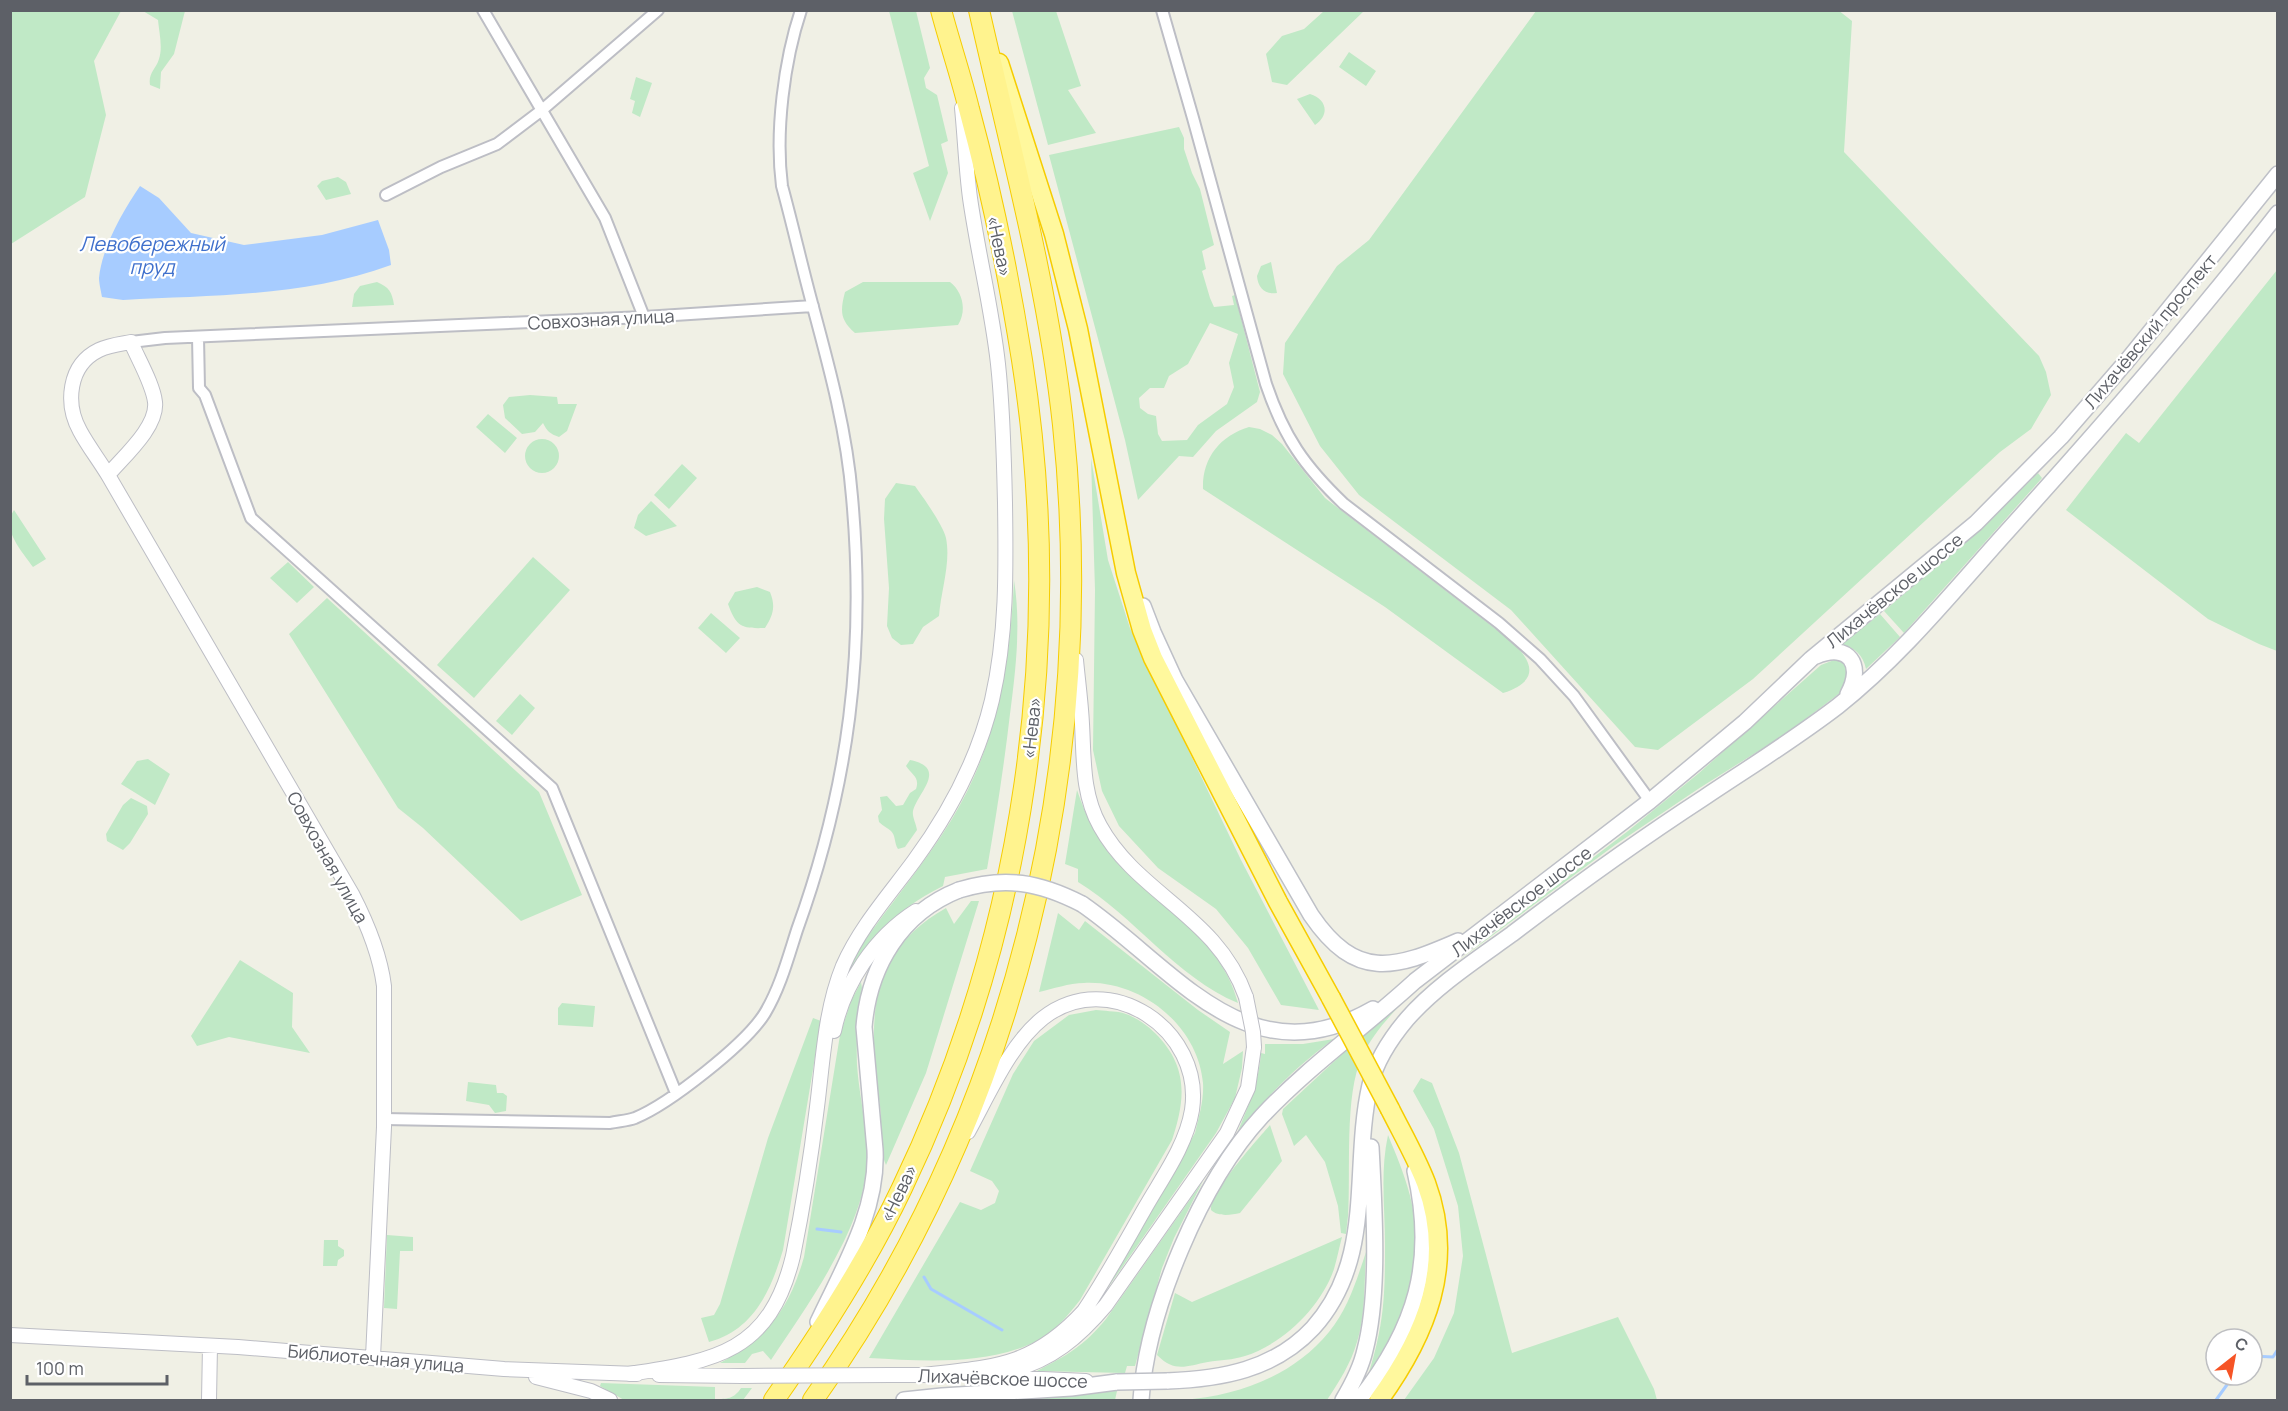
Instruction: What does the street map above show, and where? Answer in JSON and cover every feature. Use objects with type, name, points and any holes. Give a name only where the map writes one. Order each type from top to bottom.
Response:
[{"type":"highway","name":"«Нева»","points":[[774,1401],[838,1305],[902,1189],[953,1070],[991,946],[1008,880],[1031,739],[1041,574],[1031,430],[1022,359],[994,220],[970,110],[941,10]]},
{"type":"highway","name":"«Нева»","points":[[813,1401],[863,1324],[899,1263],[930,1203],[957,1141],[993,1047],[1022,953],[1036,897],[1050,827],[1062,745],[1072,618],[1070,505],[1063,424],[1053,350],[981,10]]},
{"type":"highway","points":[[981,10],[1054,234],[1078,329],[1131,597],[1153,658],[1278,902],[1390,1109],[1426,1183],[1438,1250],[1433,1295],[1420,1334],[1379,1401]]},
{"type":"main road","name":"Лихачёвский проспект","points":[[2017,482],[2061,437],[2126,362],[2277,174]]},
{"type":"main road","name":"Лихачёвский проспект","points":[[2038,498],[2149,373],[2277,213]]},
{"type":"main road","name":"Лихачёвское шоссе","points":[[1141,1401],[1146,1366],[1168,1285],[1202,1204],[1228,1161],[1260,1118],[1332,1050],[1392,1003],[1415,981],[1650,801],[1745,722],[1811,659],[1976,522],[2017,482]]},
{"type":"main road","name":"Лихачёвское шоссе","points":[[1368,1100],[1371,1082],[1378,1063],[1410,1015],[1453,978],[1551,905],[1644,838],[1776,752],[1844,701],[1917,632],[2038,498]]},
{"type":"main road","points":[[1120,536],[1153,633],[1175,680],[1311,915],[1330,940],[1340,949],[1361,960],[1374,963],[1399,963],[1413,960],[1463,939],[1494,920]]},
{"type":"main road","points":[[1811,659],[1833,652],[1852,660],[1856,673],[1844,701]]},
{"type":"main road","points":[[795,1370],[849,1255],[874,1185],[875,1150],[864,1027],[874,976],[897,935],[938,899],[978,884],[1000,881],[1019,882],[1050,890],[1082,904],[1107,921],[1174,978],[1215,1008],[1233,1019],[1269,1030],[1317,1030],[1342,1024],[1377,1007],[1415,981]]},
{"type":"main road","points":[[904,1401],[942,1396],[1071,1388],[1116,1382],[1218,1377],[1242,1372],[1278,1356],[1305,1336],[1332,1304],[1348,1270],[1357,1230],[1368,1100]]},
{"type":"main road","points":[[1343,1401],[1365,1350],[1372,1302],[1374,1198],[1368,1100]]},
{"type":"main road","points":[[1359,1401],[1385,1364],[1405,1329],[1413,1309],[1422,1270],[1424,1248],[1421,1201],[1409,1147]]},
{"type":"street","points":[[483,10],[604,218],[644,317]]},
{"type":"street","points":[[386,195],[441,167],[497,144],[542,110],[658,10]]},
{"type":"street","points":[[384,1119],[610,1123],[633,1118],[676,1093],[745,1038],[770,1004],[805,909],[827,839],[850,723],[857,654],[858,583],[852,495],[845,442],[834,385],[782,186],[779,164],[780,130],[792,36],[801,10]]},
{"type":"street","points":[[1162,10],[1266,384],[1276,411],[1294,447],[1324,485],[1344,504],[1499,623],[1540,659],[1574,696],[1650,801]]},
{"type":"street","points":[[629,1374],[688,1365],[724,1353],[751,1334],[766,1319],[782,1292],[794,1256],[832,1004],[844,965],[864,927],[934,834],[962,784],[984,727],[1000,658],[1005,611],[1003,444],[998,363],[970,196],[962,111],[948,38]]},
{"type":"street","name":"Совхозная улица","points":[[373,1357],[384,1119],[384,986],[380,963],[361,911],[108,475],[79,429],[70,394],[74,380],[81,364],[90,355],[112,345],[131,342],[644,317],[813,306]]},
{"type":"street","points":[[198,337],[199,388],[206,395],[250,518],[552,788],[676,1093]]},
{"type":"street","points":[[108,475],[144,433],[155,412],[155,402],[150,387],[131,342]]},
{"type":"street","points":[[969,1376],[999,1374],[1037,1362],[1068,1345],[1092,1322],[1227,1133],[1248,1089],[1254,1047],[1251,1014],[1233,966],[1213,939],[1136,869],[1108,840],[1099,825],[1086,790],[1072,618]]},
{"type":"street","points":[[817,1112],[835,1026],[857,974],[877,944],[899,922],[938,899]]},
{"type":"street","points":[[923,1375],[1009,1363],[1053,1340],[1084,1311],[1173,1160],[1188,1126],[1193,1091],[1184,1055],[1175,1040],[1164,1026],[1150,1015],[1116,1002],[1098,999],[1077,1002],[1043,1017],[1017,1046],[930,1203]]},
{"type":"street","name":"Библиотечная улица","points":[[10,1335],[373,1357],[504,1369],[742,1376]]},
{"type":"street","points":[[208,1401],[210,1346]]},
{"type":"street","points":[[504,1369],[576,1386],[610,1401]]},
{"type":"street","name":"Лихачёвское шоссе","points":[[742,1376],[923,1375],[1116,1382]]},
{"type":"green space","points":[[1838,10],[1852,21],[1844,152],[2039,356],[2046,372],[2051,395],[2031,429],[2000,452],[1753,679],[1658,750],[1635,747],[1511,610],[1359,495],[1320,446],[1283,374],[1285,343],[1337,266],[1369,240],[1536,11]]},
{"type":"green space","points":[[10,11],[121,11],[94,61],[106,115],[85,197],[11,244]]},
{"type":"green space","points":[[143,11],[185,11],[174,54],[161,72],[160,89],[150,85],[151,74],[160,54],[158,20]]},
{"type":"green space","points":[[889,11],[916,11],[930,68],[924,78],[926,88],[937,95],[948,141],[941,144],[948,173],[930,221],[913,173],[929,166]]},
{"type":"green space","points":[[1012,11],[1056,11],[1081,86],[1068,90],[1096,133],[1048,145]]},
{"type":"green space","points":[[1324,11],[1364,11],[1287,85],[1272,82],[1266,54],[1282,36],[1304,29]]},
{"type":"green space","points":[[1349,52],[1376,71],[1366,86],[1339,67]]},
{"type":"green space","points":[[636,77],[652,83],[640,117],[632,113],[635,101],[630,99]]},
{"type":"green space","points":[[1310,94],[1316,96],[1325,108],[1323,117],[1315,125],[1297,99]]},
{"type":"green space","points":[[1179,127],[1184,138],[1184,149],[1192,173],[1200,189],[1214,245],[1202,251],[1206,269],[1202,271],[1210,298],[1214,307],[1234,305],[1232,296],[1235,295],[1260,392],[1257,402],[1216,431],[1193,457],[1179,456],[1138,500],[1125,440],[1049,155]],"holes":[[[1210,323],[1238,334],[1229,363],[1234,387],[1227,404],[1198,425],[1187,440],[1162,441],[1158,434],[1156,416],[1140,408],[1139,398],[1150,388],[1164,388],[1169,376],[1188,364]]]},
{"type":"green space","points":[[338,177],[346,182],[351,194],[326,200],[317,186],[322,181]]},
{"type":"green space","points":[[1271,262],[1277,293],[1266,292],[1261,287],[1257,276],[1261,266]]},
{"type":"green space","points":[[2277,270],[2277,651],[2208,619],[2066,510],[2126,433],[2139,443]]},
{"type":"green space","points":[[377,282],[389,290],[394,305],[352,307],[354,294],[360,286]]},
{"type":"green space","points":[[863,282],[950,282],[961,296],[963,308],[961,320],[958,325],[855,333],[846,324],[842,315],[842,305],[845,292]]},
{"type":"green space","points":[[530,395],[557,397],[558,404],[577,404],[567,431],[559,437],[553,435],[543,423],[535,432],[522,434],[505,418],[503,405],[509,397]]},
{"type":"green space","points":[[488,414],[517,438],[505,453],[476,427]]},
{"type":"green space","points":[[1249,427],[1272,435],[1282,444],[1325,498],[1510,640],[1528,663],[1528,677],[1523,683],[1503,693],[1385,607],[1203,489],[1209,458],[1221,442]]},
{"type":"green space","points":[[542,439],[554,444],[559,456],[554,468],[542,473],[530,468],[525,456],[530,444]]},
{"type":"green space","points":[[1091,458],[1108,560],[1130,628],[1241,860],[1319,1010],[1281,1005],[1248,948],[1216,909],[1158,868],[1119,826],[1102,791],[1093,750],[1095,590]]},
{"type":"green space","points":[[682,464],[697,478],[669,509],[654,495]]},
{"type":"green space","points":[[2038,473],[2042,478],[1904,633],[1884,611],[1981,528]]},
{"type":"green space","points":[[896,483],[915,486],[941,526],[947,547],[947,567],[939,616],[923,627],[913,644],[901,645],[892,638],[887,626],[889,588],[884,519],[885,499]]},
{"type":"green space","points":[[651,501],[677,526],[646,536],[634,528],[638,515]]},
{"type":"green space","points":[[14,510],[46,559],[33,567],[11,533],[10,525]]},
{"type":"green space","points":[[533,557],[570,590],[474,698],[437,665]]},
{"type":"green space","points":[[288,562],[314,587],[297,603],[270,578]]},
{"type":"green space","points":[[1014,580],[1017,613],[1016,663],[987,869],[945,877],[943,886],[894,918],[859,960],[840,995],[850,966],[859,949],[952,819],[980,762],[998,704],[1004,674]]},
{"type":"green space","points":[[757,587],[770,592],[773,602],[772,615],[765,628],[740,625],[728,604],[735,592]]},
{"type":"green space","points":[[327,598],[539,792],[582,895],[521,921],[423,828],[398,808],[289,634]]},
{"type":"green space","points":[[711,613],[740,638],[726,653],[698,628]]},
{"type":"green space","points":[[1880,614],[1900,637],[1866,669],[1858,653],[1842,644]]},
{"type":"green space","points":[[1834,660],[1842,661],[1849,670],[1844,690],[1787,733],[1615,845],[1455,963],[1628,831],[1699,773],[1821,665]]},
{"type":"green space","points":[[520,694],[535,708],[512,735],[496,721]]},
{"type":"green space","points":[[148,759],[170,774],[155,805],[121,784],[137,761]]},
{"type":"green space","points":[[910,760],[921,764],[927,769],[929,775],[928,782],[913,811],[917,830],[905,847],[898,849],[893,833],[879,822],[878,816],[882,810],[880,797],[887,796],[896,806],[903,805],[910,793],[916,789],[916,779],[906,766]]},
{"type":"green space","points":[[1077,790],[1085,812],[1101,842],[1139,885],[1206,944],[1230,981],[1238,1003],[1216,992],[1175,963],[1118,912],[1078,882],[1078,869],[1065,864]]},
{"type":"green space","points":[[131,798],[147,806],[148,814],[123,850],[107,841],[106,834],[123,805]]},
{"type":"green space","points":[[971,901],[979,901],[926,1073],[886,1165],[882,1144],[874,1047],[874,1020],[878,994],[886,970],[900,947],[919,926],[946,908],[954,924]]},
{"type":"green space","points":[[1058,913],[1079,930],[1085,921],[1198,1010],[1230,1032],[1223,1064],[1243,1051],[1242,1068],[1235,1098],[1216,1133],[1107,1289],[1195,1133],[1202,1102],[1203,1083],[1199,1062],[1190,1042],[1163,1010],[1145,998],[1126,989],[1105,984],[1078,983],[1039,992]]},
{"type":"green space","points":[[240,960],[293,993],[292,1027],[310,1053],[229,1037],[197,1046],[191,1036]]},
{"type":"green space","points":[[861,982],[857,1065],[867,1156],[865,1181],[858,1208],[847,1235],[818,1289],[771,1360],[763,1351],[752,1354],[745,1363],[720,1363],[764,1332],[783,1307],[798,1276],[804,1257],[840,1035],[851,1001]]},
{"type":"green space","points":[[1403,1002],[1370,1042],[1356,1073],[1350,1112],[1348,1216],[1346,1234],[1341,1233],[1338,1206],[1325,1162],[1306,1135],[1294,1146],[1282,1114],[1283,1109],[1368,1030]]},
{"type":"green space","points":[[562,1003],[595,1006],[593,1027],[558,1025],[558,1008]]},
{"type":"green space","points":[[1096,1010],[1127,1014],[1155,1033],[1166,1045],[1179,1070],[1181,1096],[1177,1125],[1172,1140],[1080,1300],[1050,1333],[1037,1341],[997,1355],[932,1361],[869,1358],[960,1202],[981,1210],[995,1203],[999,1191],[992,1181],[970,1171],[1013,1074],[1034,1041],[1069,1015]]},
{"type":"green space","points":[[813,1018],[821,1021],[783,1250],[773,1280],[758,1307],[738,1328],[709,1342],[701,1318],[714,1315],[720,1304],[768,1138]]},
{"type":"green space","points":[[1334,1039],[1283,1082],[1238,1131],[1256,1083],[1261,1053],[1265,1054],[1265,1044],[1303,1044]]},
{"type":"green space","points":[[1421,1078],[1432,1083],[1459,1153],[1512,1353],[1618,1317],[1654,1389],[1657,1400],[1404,1400],[1434,1358],[1454,1313],[1463,1256],[1458,1206],[1434,1129],[1413,1091]]},
{"type":"green space","points":[[468,1082],[496,1085],[497,1093],[507,1096],[506,1111],[495,1113],[489,1105],[466,1101]]},
{"type":"green space","points":[[1270,1125],[1282,1161],[1240,1213],[1217,1214],[1211,1210],[1218,1191],[1235,1166]]},
{"type":"green space","points":[[1388,1135],[1412,1204],[1416,1238],[1415,1257],[1408,1305],[1389,1344],[1366,1382],[1378,1339],[1384,1300],[1384,1176]]},
{"type":"green space","points":[[1203,1181],[1174,1238],[1162,1268],[1135,1366],[1127,1366],[1125,1373],[1037,1371],[1074,1350],[1098,1329]]},
{"type":"green space","points":[[387,1235],[413,1237],[413,1251],[400,1251],[397,1309],[384,1308]]},
{"type":"green space","points":[[1342,1237],[1334,1269],[1320,1297],[1299,1322],[1273,1343],[1240,1357],[1181,1367],[1163,1361],[1157,1355],[1175,1293],[1192,1302]]},
{"type":"green space","points":[[324,1240],[338,1240],[338,1246],[344,1250],[344,1256],[338,1260],[337,1266],[323,1266]]},
{"type":"green space","points":[[1366,1252],[1360,1331],[1348,1365],[1327,1400],[1183,1400],[1204,1398],[1244,1388],[1263,1381],[1299,1361],[1329,1332],[1342,1314]]},
{"type":"green space","points":[[601,1383],[715,1387],[715,1399],[730,1398],[741,1388],[752,1388],[743,1400],[624,1400],[600,1386]]},
{"type":"green space","points":[[1117,1391],[1115,1400],[972,1400]]},
{"type":"water","name":"Левобережный пруд","points":[[140,186],[159,198],[191,233],[244,245],[322,235],[378,220],[389,250],[391,265],[325,283],[258,293],[123,300],[102,297],[99,278],[104,254],[120,218]]},
{"type":"waterway","points":[[817,1229],[841,1232]]},
{"type":"waterway","points":[[924,1277],[931,1289],[1002,1330]]},
{"type":"waterway","points":[[2264,1357],[2273,1357],[2278,1349]]},
{"type":"waterway","points":[[2216,1400],[2225,1387]]}]
